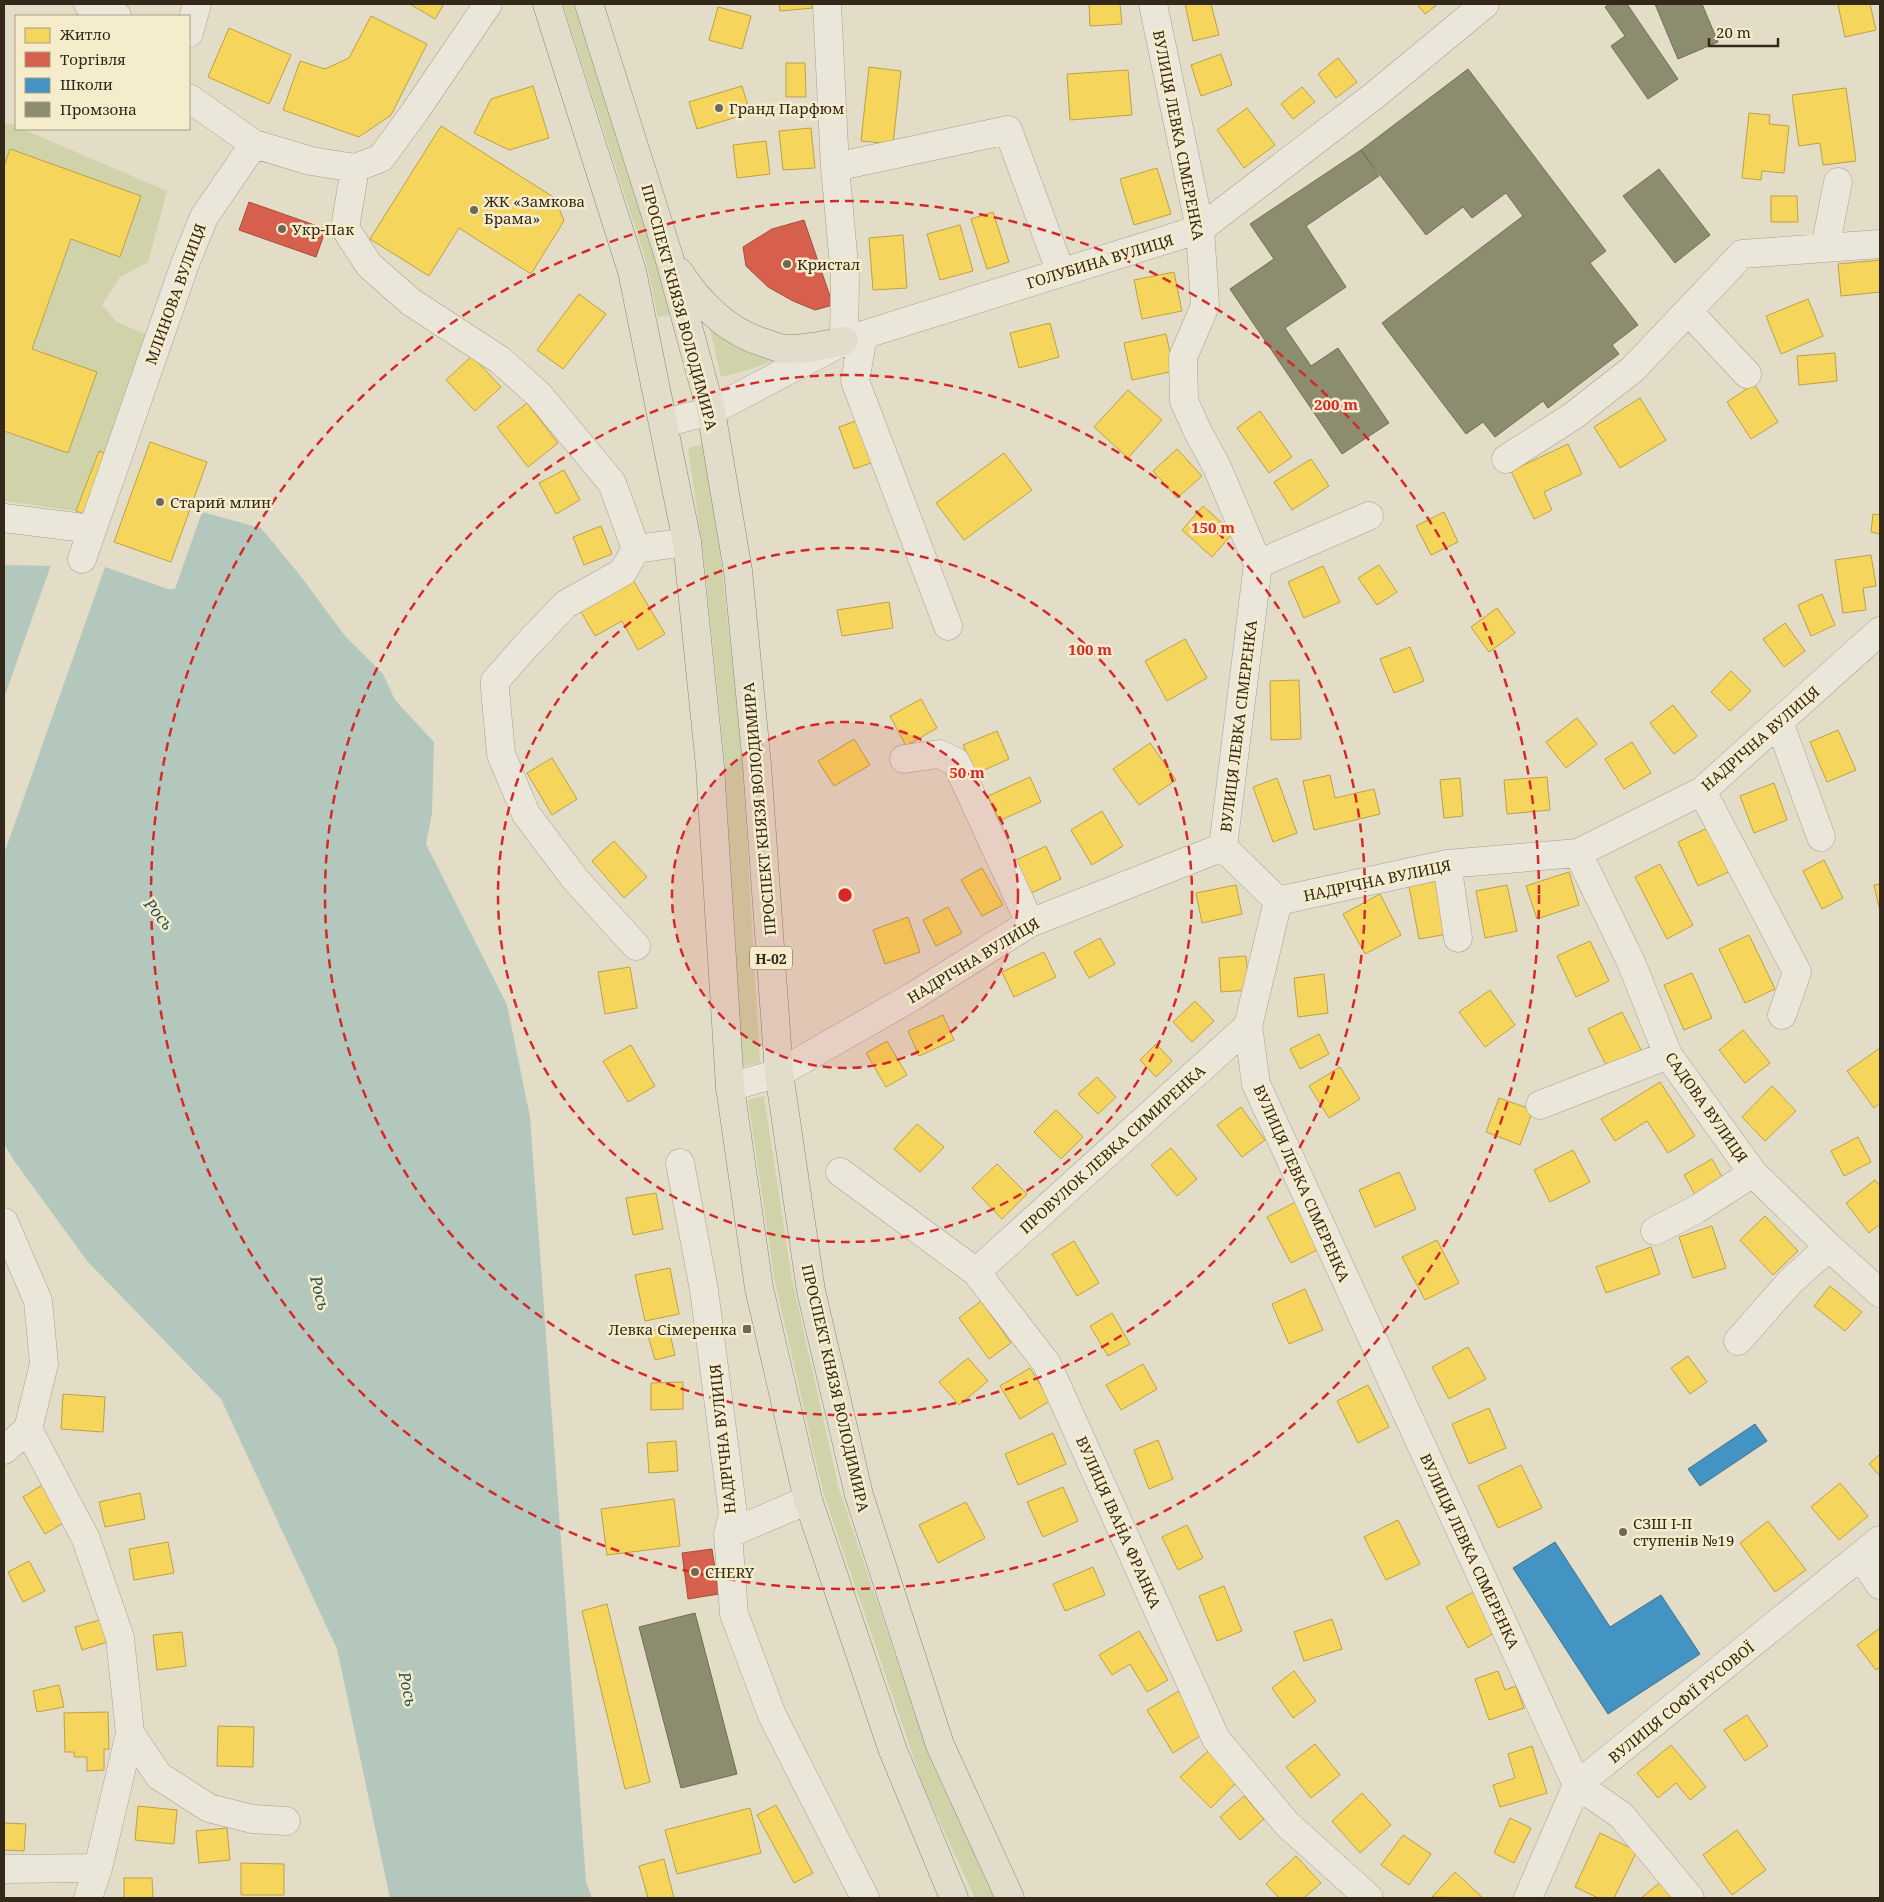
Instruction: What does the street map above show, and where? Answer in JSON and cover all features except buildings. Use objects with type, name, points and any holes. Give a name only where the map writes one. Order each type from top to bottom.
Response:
[{"type":"main road","points":[[547,4],[632,271],[687,542],[710,766],[730,1087],[759,1288],[808,1500],[892,1748],[954,1898]]},
{"type":"main road","name":"ПРОСПЕКТ КНЯЗЯ ВОЛОДИМИРА","points":[[589,4],[669,257],[711,411],[738,571],[757,766],[779,1074],[811,1291],[859,1495],[940,1745],[1010,1898]]},
{"type":"main road","points":[[669,257],[692,292],[719,320],[749,339],[782,349],[813,348],[854,339]]},
{"type":"street","points":[[88,4],[115,15]]},
{"type":"street","points":[[190,29],[197,4]]},
{"type":"street","points":[[190,99],[254,144],[311,160],[355,168],[381,158],[488,4]]},
{"type":"street","points":[[827,4],[835,168],[845,276],[854,339],[855,381],[948,626]]},
{"type":"street","name":"ВУЛИЦЯ ЛЕВКА СІМЕРЕНКА","points":[[1153,4],[1200,229],[1205,306],[1183,357],[1184,401],[1217,467],[1258,564],[1223,847],[1278,901],[1248,1026],[1256,1084],[1577,1785]]},
{"type":"street","name":"ГОЛУБИНА ВУЛИЦЯ","points":[[664,423],[711,411],[854,339],[1200,229],[1375,95],[1485,4]]},
{"type":"street","points":[[835,168],[1008,130],[1061,273]]},
{"type":"street","name":"МЛИНОВА ВУЛИЦЯ","points":[[82,559],[185,264],[204,217],[254,144]]},
{"type":"street","points":[[355,168],[345,228],[369,265],[411,302],[500,360],[539,395],[612,483],[636,549]]},
{"type":"street","points":[[1825,248],[1838,182]]},
{"type":"street","points":[[1506,459],[1573,416],[1633,368],[1742,254],[1880,244]]},
{"type":"street","points":[[1688,311],[1747,374]]},
{"type":"street","points":[[1258,564],[1370,516]]},
{"type":"street","points":[[4,518],[92,529]]},
{"type":"street","points":[[636,549],[687,542]]},
{"type":"street","points":[[636,549],[622,572],[566,604],[495,681],[501,754],[526,814],[575,879],[636,946]]},
{"type":"street","name":"НАДРІЧНА ВУЛИЦЯ","points":[[1278,901],[1447,864],[1578,853],[1702,791],[1880,631]]},
{"type":"street","points":[[1779,722],[1821,837]]},
{"type":"street","points":[[904,759],[939,754],[956,762],[1030,923]]},
{"type":"street","points":[[1702,791],[1797,972],[1782,1015]]},
{"type":"street","name":"НАДРІЧНА ВУЛИЦЯ","points":[[730,1087],[779,1074],[912,997],[1030,923],[1223,847]]},
{"type":"street","name":"САДОВА ВУЛИЦЯ","points":[[1578,853],[1631,962],[1668,1054],[1753,1173],[1829,1247],[1880,1293]]},
{"type":"street","points":[[1447,864],[1458,938]]},
{"type":"street","name":"ПРОВУЛОК ЛЕВКА СИМИРЕНКА","points":[[976,1272],[1248,1026]]},
{"type":"street","points":[[1540,1105],[1668,1054]]},
{"type":"street","name":"НАДРІЧНА ВУЛИЦЯ","points":[[680,1163],[704,1290],[733,1514],[728,1534],[734,1614],[772,1714],[866,1898]]},
{"type":"street","name":"ВУЛИЦЯ ІВАНА ФРАНКА","points":[[840,1172],[976,1272],[1047,1364],[1216,1739],[1287,1824],[1369,1898]]},
{"type":"street","points":[[1655,1232],[1697,1209],[1753,1173]]},
{"type":"street","points":[[4,1222],[38,1301],[44,1364],[28,1429],[4,1450]]},
{"type":"street","points":[[1738,1341],[1791,1281],[1829,1247]]},
{"type":"street","points":[[28,1429],[86,1539],[120,1638],[130,1733],[98,1868],[88,1898]]},
{"type":"street","points":[[728,1534],[808,1500]]},
{"type":"street","points":[[1871,1548],[1880,1585]]},
{"type":"street","name":"ВУЛИЦЯ СОФІЇ РУСОВОЇ","points":[[1528,1898],[1577,1785],[1871,1548]]},
{"type":"street","points":[[130,1733],[159,1776],[209,1808],[252,1819],[286,1821]]},
{"type":"street","points":[[1577,1785],[1621,1815],[1690,1898]]},
{"type":"street","points":[[4,1869],[98,1868]]},
{"type":"green space","points":[[563,4],[574,4],[656,255],[673,314],[658,317],[646,261]]},
{"type":"green space","points":[[4,124],[10,124],[15,126],[15,130],[24,130],[167,191],[148,262],[120,277],[102,305],[117,322],[147,335],[107,454],[99,452],[76,511],[4,501]]},
{"type":"green space","points":[[710,329],[778,359],[745,371],[721,377]]},
{"type":"green space","points":[[704,444],[721,560],[742,753],[760,1063],[743,1066],[724,754],[704,559],[688,448]]},
{"type":"green space","points":[[764,1096],[792,1280],[839,1489],[929,1756],[994,1898],[975,1898],[924,1788],[823,1492],[775,1282],[748,1100]]},
{"type":"water","name":"Рось","points":[[202,512],[261,528],[299,574],[345,636],[383,674],[395,700],[434,742],[432,813],[426,844],[507,1005],[530,1117],[586,1882],[592,1898],[390,1898],[337,1649],[221,1399],[88,1262],[4,1144],[4,565],[105,567],[168,589],[175,589]]},
{"type":"pier","points":[[52,562],[97,564],[105,567],[4,854],[4,698]]},
{"type":"place","name":"Гранд Парфюм","points":[[719,108]]},
{"type":"place","name":"ЖК «Замкова Брама»","points":[[474,210]]},
{"type":"place","name":"Укр-Пак","points":[[282,229]]},
{"type":"place","name":"Кристал","points":[[787,264]]},
{"type":"place","name":"Старий млин","points":[[160,502]]},
{"type":"place","name":"Левка Сімеренка","points":[[747,1329]]},
{"type":"place","name":"СЗШ I-II ступенів №19","points":[[1623,1532]]},
{"type":"place","name":"CHERY","points":[[695,1572]]}]
